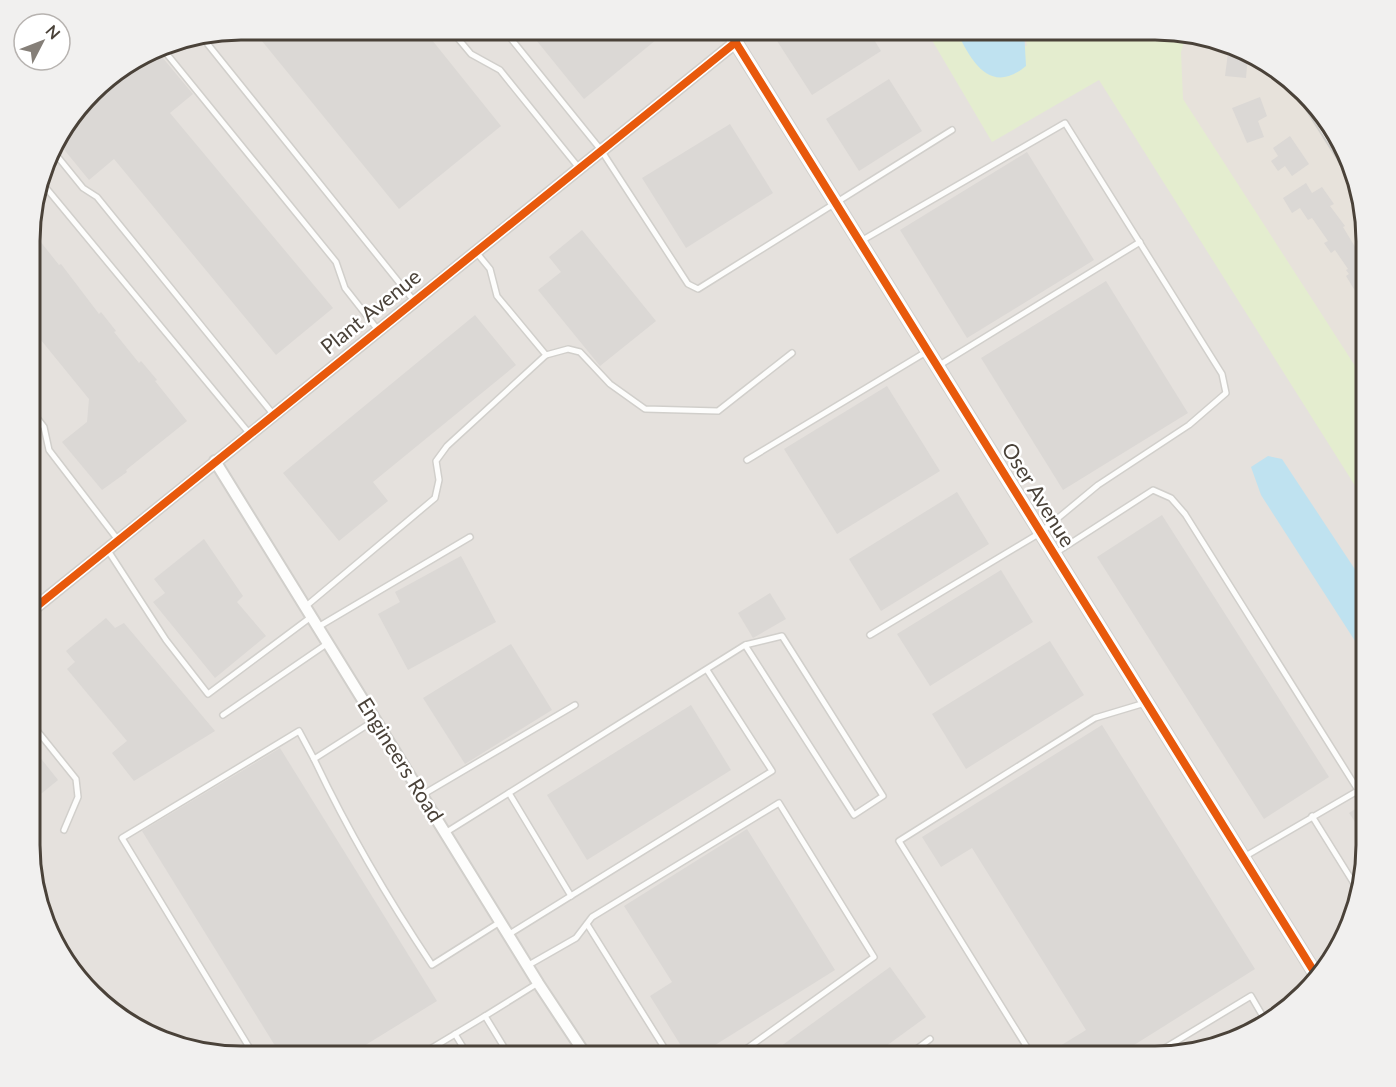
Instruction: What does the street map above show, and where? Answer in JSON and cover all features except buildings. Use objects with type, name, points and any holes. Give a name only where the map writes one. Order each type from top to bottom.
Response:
[{"type":"street","name":"Plant Avenue","points":[[41,603],[601,150],[726,41]]},
{"type":"street","name":"Oser Avenue","points":[[735,41],[1313,969]]},
{"type":"street","name":"Engineers Road","points":[[215,461],[527,966],[580,1046]]},
{"type":"lane","points":[[460,41],[471,54],[500,70],[579,168]]},
{"type":"lane","points":[[513,41],[601,150],[688,284],[698,289],[836,205],[951,130]]},
{"type":"lane","points":[[207,43],[414,301]]},
{"type":"lane","points":[[168,55],[336,262],[345,288],[378,330]]},
{"type":"lane","points":[[859,242],[1065,123],[1222,374],[1226,393],[1189,425],[1098,485],[1040,533],[870,636]]},
{"type":"lane","points":[[59,158],[83,188],[98,197],[273,414]]},
{"type":"lane","points":[[47,189],[249,433]]},
{"type":"lane","points":[[937,367],[1140,242]]},
{"type":"lane","points":[[476,251],[490,268],[496,296],[546,355]]},
{"type":"lane","points":[[107,549],[166,640],[208,694],[308,612],[435,498],[439,480],[436,461],[447,446],[546,355],[568,349],[580,352],[610,384],[645,409],[718,411],[792,352]]},
{"type":"lane","points":[[747,460],[928,351]]},
{"type":"lane","points":[[40,422],[44,427],[49,450],[118,540]]},
{"type":"lane","points":[[1053,554],[1153,490],[1172,498],[1185,514],[1355,785]]},
{"type":"lane","points":[[318,627],[470,537]]},
{"type":"lane","points":[[445,833],[745,645],[782,636],[883,796],[854,815],[745,645]]},
{"type":"lane","points":[[223,715],[328,643]]},
{"type":"lane","points":[[508,935],[772,771],[708,670]]},
{"type":"lane","points":[[1026,1046],[898,841],[1095,718],[1146,703]]},
{"type":"lane","points":[[422,795],[575,705]]},
{"type":"lane","points":[[314,759],[375,720]]},
{"type":"lane","points":[[248,1046],[122,838],[299,731],[337,807],[392,905],[432,965],[500,921]]},
{"type":"lane","points":[[41,735],[76,778],[78,797],[64,830]]},
{"type":"lane","points":[[1244,857],[1355,792]]},
{"type":"lane","points":[[510,793],[571,896]]},
{"type":"lane","points":[[527,966],[576,938],[592,917],[779,802],[874,957],[750,1046]]},
{"type":"lane","points":[[1312,816],[1352,881]]},
{"type":"lane","points":[[587,924],[663,1046]]},
{"type":"lane","points":[[435,1046],[538,983]]},
{"type":"lane","points":[[1169,1045],[1251,996],[1262,1015]]},
{"type":"lane","points":[[485,1016],[503,1046]]},
{"type":"lane","points":[[455,1034],[462,1046]]},
{"type":"lane","points":[[921,1046],[930,1039]]},
{"type":"shaded area","points":[[229,41],[1133,41],[1356,408],[1355,858],[1352,885],[1340,922],[1322,957],[1297,988],[1255,1020],[1206,1040],[1181,1045],[229,1046],[190,1040],[165,1031],[141,1020],[99,988],[74,957],[61,934],[47,897],[41,858],[40,242],[47,190],[56,165],[67,141],[82,119],[109,90],[141,67],[177,51],[202,44]]},
{"type":"shaded area","points":[[1133,41],[1194,44],[1219,51],[1255,67],[1297,99],[1329,141],[1349,190],[1354,215],[1356,408]]},
{"type":"green space","points":[[932,41],[993,41],[1027,46],[1026,41],[1184,43],[1181,52],[1183,99],[1356,367],[1356,487],[1099,80],[992,142]]},
{"type":"water","points":[[962,41],[1025,41],[1026,66],[1013,74],[1002,77],[992,76],[983,71],[968,53]]},
{"type":"water","points":[[1268,456],[1282,459],[1355,570],[1355,641],[1261,495],[1251,467]]},
{"type":"cycle path","points":[[735,41],[1313,969]]},
{"type":"cycle path","points":[[41,603],[736,42]]}]
